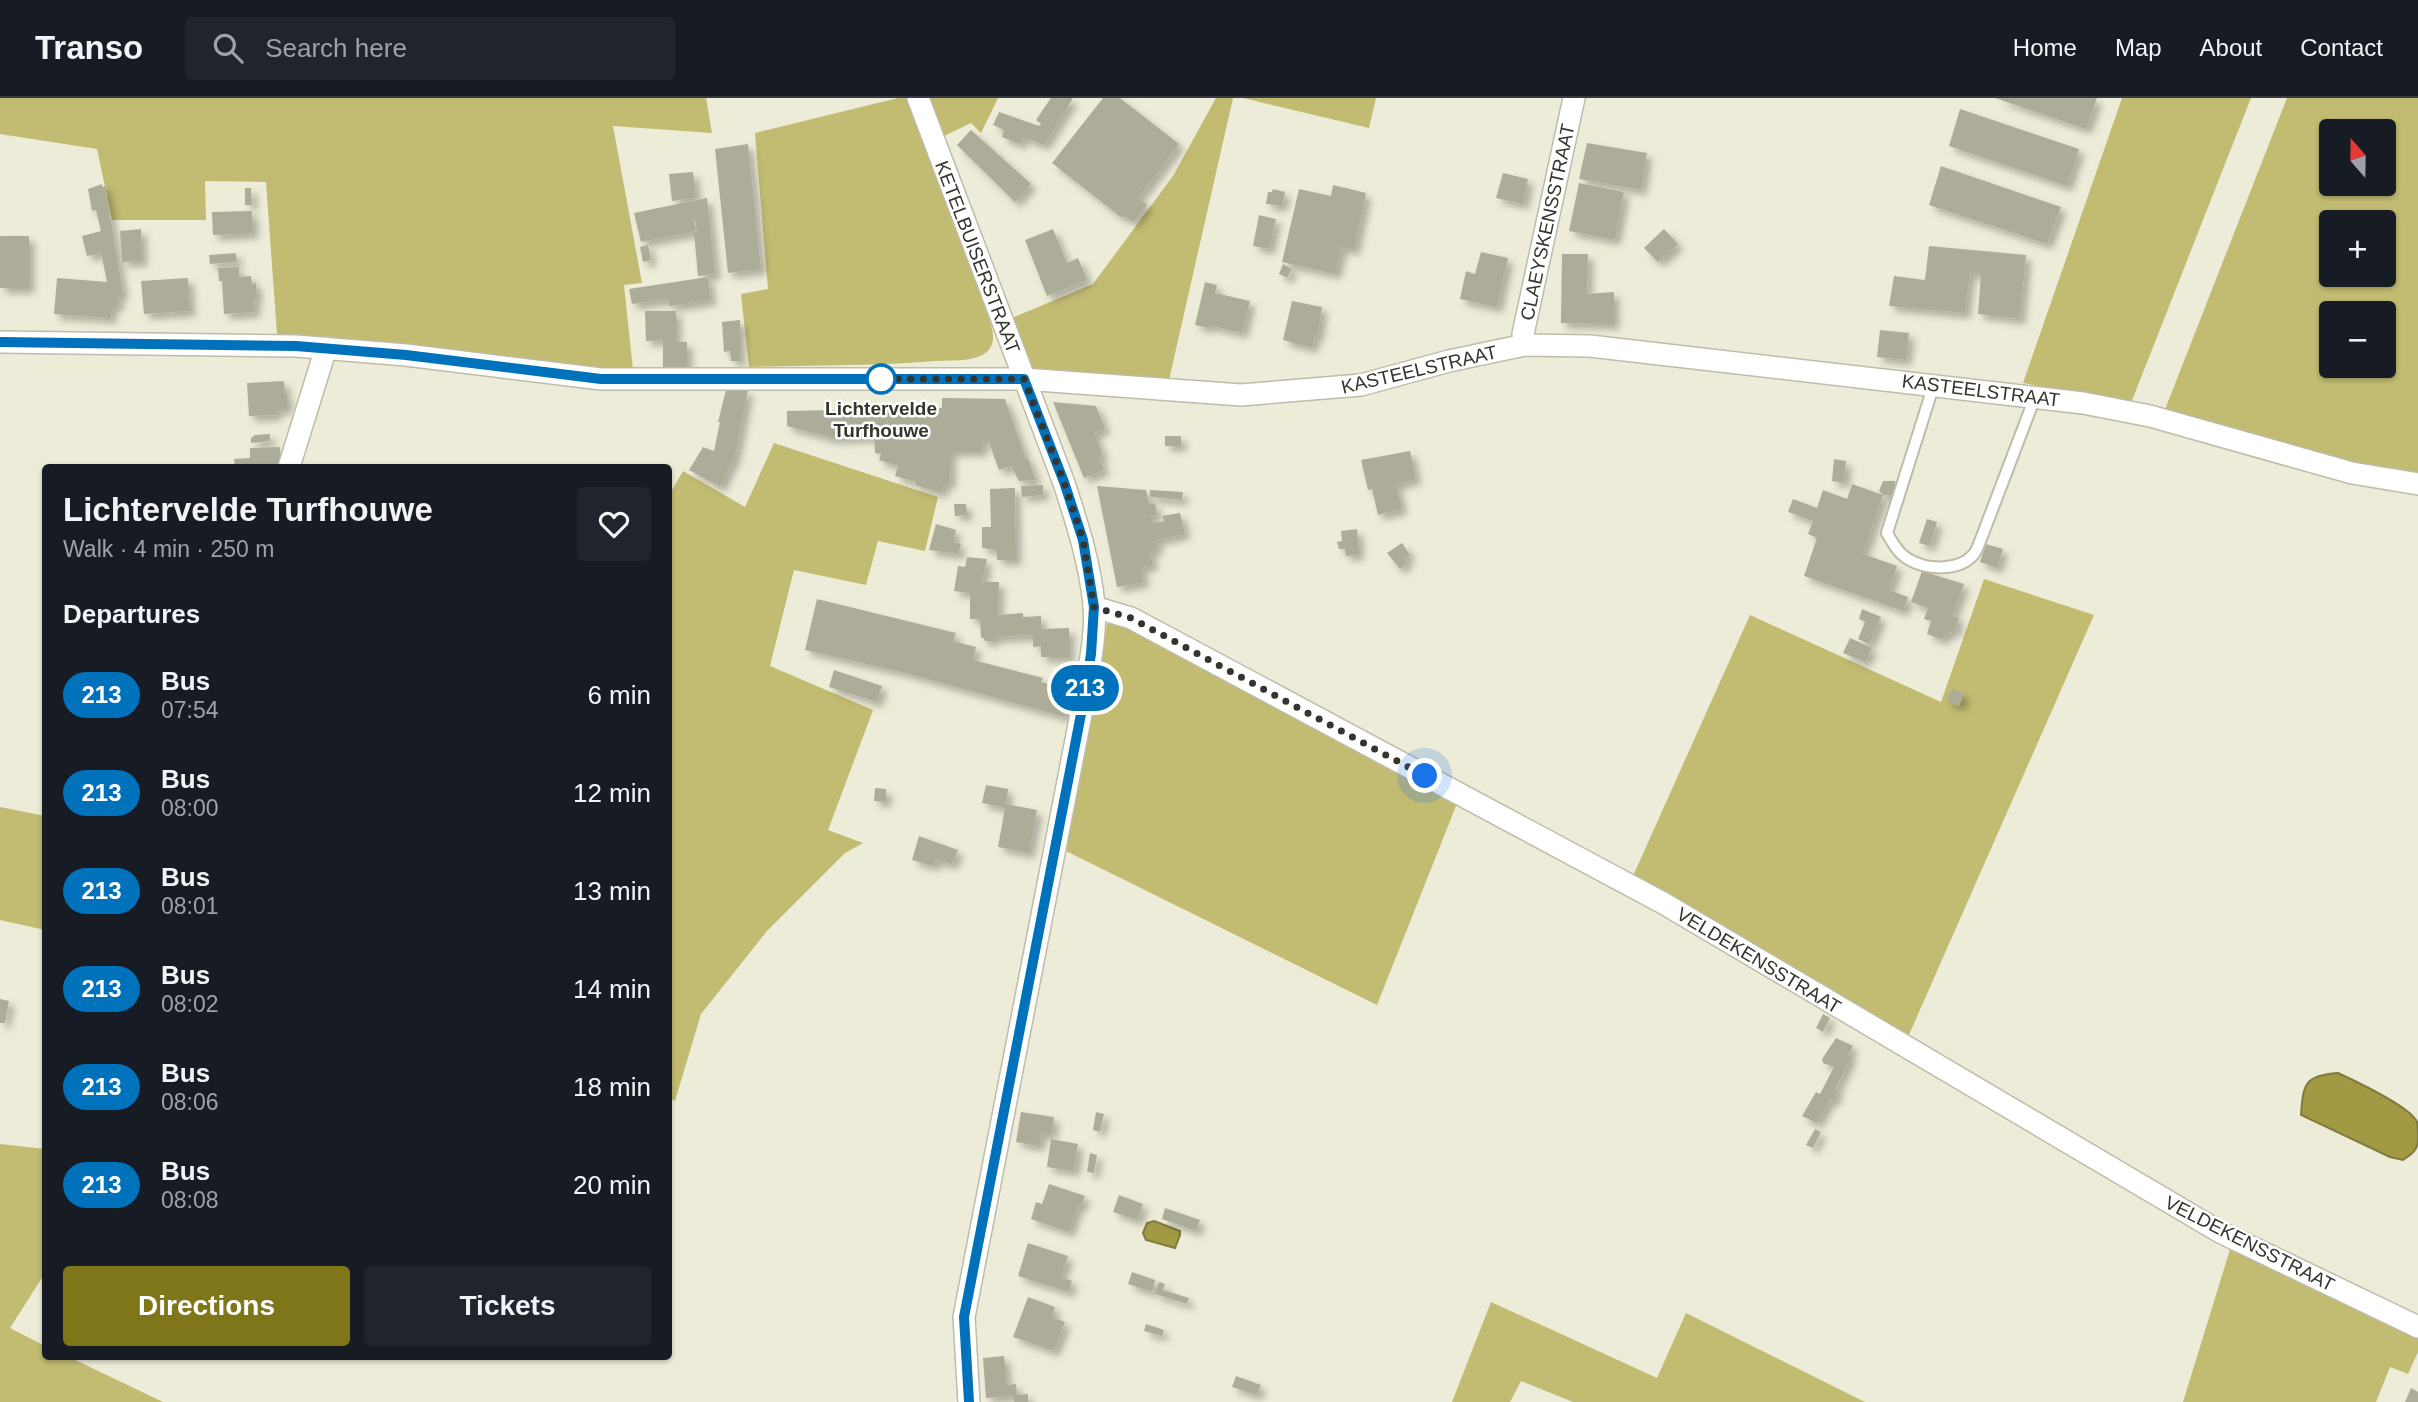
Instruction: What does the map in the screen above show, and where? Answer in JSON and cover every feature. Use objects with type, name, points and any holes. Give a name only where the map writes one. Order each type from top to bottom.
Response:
[{"type":"street","name":"KETELBUISERSTRAAT","points":[[918,98],[1064,482],[1083,540],[1094,607],[1091,654],[1082,709],[964,1317],[969,1402]]},
{"type":"street","name":"CLAEYSKENSSTRAAT","points":[[1525,345],[1524,334],[1574,98]]},
{"type":"street","name":"KASTEELSTRAAT","points":[[0,342],[296,346],[406,355],[601,379],[1024,379],[1241,395],[1361,385],[1449,361],[1525,345],[1590,346],[2083,403],[2150,416],[2352,473],[2418,484]]},
{"type":"street","points":[[290,464],[326,348]]},
{"type":"street","name":"VELDEKENSSTRAAT","points":[[1094,607],[1131,618],[1663,903],[2220,1232],[2418,1326]]},
{"type":"lane","points":[[1934,384],[1887,533],[1907,558],[1926,566],[1945,567],[1959,564],[1973,555],[2032,405],[2032,396]]},
{"type":"shaded area","points":[[0,98],[706,98],[712,133],[613,126],[642,283],[624,285],[633,370],[592,368],[409,344],[277,334],[266,182],[205,181],[206,220],[112,220],[97,149],[0,134]]},
{"type":"shaded area","points":[[898,98],[908,98],[990,321],[992,345],[979,357],[961,360],[749,367],[741,294],[768,289],[755,133]]},
{"type":"shaded area","points":[[927,98],[998,98],[981,133],[971,123],[942,137]]},
{"type":"shaded area","points":[[1216,98],[1233,98],[1169,380],[1030,372],[1012,318],[1093,284],[1173,176]]},
{"type":"shaded area","points":[[1243,98],[1376,98],[1369,128]]},
{"type":"shaded area","points":[[2122,98],[2251,98],[2131,403],[2023,383]]},
{"type":"shaded area","points":[[2287,98],[2418,98],[2418,475],[2352,464],[2164,412]]},
{"type":"shaded area","points":[[774,443],[938,497],[925,551],[878,541],[866,585],[794,570],[770,666],[873,710],[828,830],[863,843],[845,853],[767,931],[701,1014],[675,1101],[672,1100],[672,490],[683,471],[745,507]]},
{"type":"shaded area","points":[[1984,579],[2094,615],[1908,1037],[1633,876],[1750,615],[1941,702]]},
{"type":"shaded area","points":[[1107,624],[1123,624],[1458,801],[1377,1005],[1066,851]]},
{"type":"shaded area","points":[[0,807],[42,815],[42,929],[0,920]]},
{"type":"shaded area","points":[[2338,1073],[2381,1094],[2412,1116],[2417,1122],[2418,1139],[2412,1154],[2403,1160],[2390,1157],[2301,1115],[2303,1096],[2308,1083],[2319,1076]]},
{"type":"shaded area","points":[[0,1144],[42,1149],[42,1278],[10,1328],[42,1344],[42,1360],[75,1360],[163,1402],[0,1402]]},
{"type":"shaded area","points":[[1154,1221],[1180,1231],[1175,1248],[1146,1240],[1143,1233],[1147,1223]]},
{"type":"shaded area","points":[[2232,1243],[2418,1335],[2418,1352],[2408,1374],[2390,1367],[2376,1402],[2183,1402]]},
{"type":"shaded area","points":[[1491,1302],[1657,1378],[1686,1313],[1865,1402],[1573,1402],[1521,1381],[1510,1402],[1452,1402]]},
{"type":"building","points":[[1051,98],[1073,98],[1044,145],[1023,137],[1020,144],[1002,137],[1004,130],[993,125],[999,112],[1039,126],[1041,124],[1036,120]]},
{"type":"building","points":[[1103,98],[1120,98],[1179,144],[1138,198],[1147,205],[1133,222],[1124,216],[1122,218],[1052,163]]},
{"type":"building","points":[[1995,98],[2097,98],[2086,129]]},
{"type":"building","points":[[1960,109],[2079,149],[2067,186],[1949,146]]},
{"type":"building","points":[[971,130],[1031,184],[1015,202],[957,145]]},
{"type":"building","points":[[1587,143],[1647,153],[1641,190],[1579,179]]},
{"type":"building","points":[[748,144],[761,269],[728,273],[715,149]]},
{"type":"building","points":[[1941,166],[2061,207],[2047,244],[1929,205]]},
{"type":"building","points":[[693,172],[696,198],[672,201],[669,174]]},
{"type":"building","points":[[1503,173],[1528,179],[1523,204],[1496,198]]},
{"type":"building","points":[[1579,183],[1624,192],[1615,240],[1569,231]]},
{"type":"building","points":[[102,184],[102,187],[105,186],[123,294],[119,294],[118,306],[112,306],[111,318],[54,314],[57,278],[107,282],[101,253],[87,256],[82,236],[101,231],[96,210],[92,211],[88,189]]},
{"type":"building","points":[[1333,185],[1366,193],[1354,250],[1342,247],[1335,274],[1282,262],[1299,189],[1331,196]]},
{"type":"building","points":[[245,188],[251,188],[252,205],[245,205]]},
{"type":"building","points":[[1273,189],[1285,192],[1282,206],[1266,204],[1268,192]]},
{"type":"building","points":[[707,198],[715,274],[698,276],[694,233],[697,233],[695,218],[696,231],[641,242],[634,213]]},
{"type":"building","points":[[252,211],[253,233],[213,235],[212,212]]},
{"type":"building","points":[[1259,215],[1276,219],[1269,249],[1253,246]]},
{"type":"building","points":[[141,229],[142,261],[122,262],[120,231]]},
{"type":"building","points":[[1053,229],[1067,263],[1078,258],[1087,280],[1047,296],[1025,240]]},
{"type":"building","points":[[1664,229],[1678,244],[1658,262],[1644,248]]},
{"type":"building","points":[[0,236],[29,236],[29,288],[0,288]]},
{"type":"building","points":[[648,245],[651,260],[643,262],[640,247]]},
{"type":"building","points":[[1929,246],[2026,255],[2020,319],[1978,314],[1981,274],[1970,273],[1965,313],[1889,306],[1894,276],[1925,280]]},
{"type":"building","points":[[1481,252],[1508,258],[1497,307],[1460,299],[1466,271],[1475,274]]},
{"type":"building","points":[[236,253],[237,262],[210,264],[209,255]]},
{"type":"building","points":[[1562,254],[1588,254],[1587,294],[1614,292],[1614,324],[1561,323]]},
{"type":"building","points":[[1283,264],[1292,269],[1287,278],[1279,274]]},
{"type":"building","points":[[239,267],[239,277],[251,276],[252,284],[256,283],[255,312],[224,314],[222,281],[219,281],[218,268]]},
{"type":"building","points":[[708,277],[711,300],[669,306],[668,299],[632,304],[629,289]]},
{"type":"building","points":[[188,278],[190,311],[144,314],[141,281]]},
{"type":"building","points":[[1205,282],[1217,285],[1215,293],[1250,301],[1242,333],[1208,325],[1208,328],[1195,325]]},
{"type":"building","points":[[1292,301],[1322,307],[1318,336],[1315,335],[1312,348],[1283,340]]},
{"type":"building","points":[[645,311],[676,311],[676,342],[687,342],[687,367],[663,367],[663,340],[646,341]]},
{"type":"building","points":[[740,320],[740,361],[731,361],[730,351],[724,352],[722,322]]},
{"type":"building","points":[[1880,330],[1909,333],[1906,360],[1877,357]]},
{"type":"building","points":[[284,381],[287,409],[276,409],[276,415],[249,416],[247,383]]},
{"type":"building","points":[[726,390],[748,390],[735,456],[720,487],[689,470],[703,447],[714,451]]},
{"type":"building","points":[[942,398],[1005,399],[1036,480],[1019,481],[1011,466],[999,470],[988,440],[983,440],[982,451],[951,451],[950,484],[943,484],[942,493],[895,476],[898,466],[879,460],[881,454],[875,453],[874,437],[832,438],[787,426],[787,411],[942,408]]},
{"type":"building","points":[[1053,402],[1096,406],[1105,429],[1094,433],[1103,455],[1099,456],[1104,470],[1084,478]]},
{"type":"building","points":[[270,434],[270,441],[251,443],[251,438],[255,435]]},
{"type":"building","points":[[1165,436],[1181,436],[1181,446],[1165,446]]},
{"type":"building","points":[[280,447],[281,464],[235,464],[234,459],[250,458],[250,448]]},
{"type":"building","points":[[1410,451],[1416,479],[1396,484],[1402,509],[1378,515],[1372,489],[1368,490],[1361,460]]},
{"type":"building","points":[[1834,459],[1846,461],[1844,483],[1832,481]]},
{"type":"building","points":[[1883,481],[1895,481],[1895,495],[1883,495],[1879,491]]},
{"type":"building","points":[[1852,484],[1883,495],[1863,554],[1897,566],[1889,590],[1908,597],[1903,611],[1804,576],[1817,538],[1808,534],[1813,521],[1788,512],[1793,499],[1817,508],[1823,490],[1847,499]]},
{"type":"building","points":[[1043,485],[1043,495],[1022,497],[1021,486]]},
{"type":"building","points":[[1097,486],[1146,490],[1149,504],[1155,504],[1157,515],[1151,516],[1153,523],[1164,521],[1162,516],[1180,513],[1185,534],[1156,540],[1158,549],[1150,551],[1153,565],[1141,567],[1144,582],[1117,587]]},
{"type":"building","points":[[1015,488],[1016,560],[997,560],[997,550],[982,548],[982,527],[991,527],[990,489]]},
{"type":"building","points":[[1150,490],[1183,492],[1182,500],[1150,497]]},
{"type":"building","points":[[954,504],[966,504],[967,515],[955,516]]},
{"type":"building","points":[[1927,519],[1937,522],[1930,546],[1919,543]]},
{"type":"building","points":[[936,524],[956,530],[953,542],[961,544],[958,554],[929,550]]},
{"type":"building","points":[[1357,529],[1359,554],[1346,556],[1345,549],[1339,549],[1337,542],[1342,541],[1341,531]]},
{"type":"building","points":[[1402,543],[1410,555],[1404,559],[1407,563],[1400,569],[1387,553]]},
{"type":"building","points":[[1986,544],[2003,549],[1997,568],[1980,562]]},
{"type":"building","points":[[967,557],[987,559],[982,582],[999,582],[998,615],[1023,613],[1023,617],[1041,616],[1041,629],[1069,628],[1069,657],[1041,657],[1041,646],[1033,647],[1033,635],[994,637],[994,641],[981,638],[980,619],[970,619],[970,593],[954,591],[958,566],[965,567]]},
{"type":"building","points":[[1922,571],[1964,584],[1952,615],[1959,618],[1955,631],[1945,634],[1943,640],[1927,634],[1931,621],[1924,619],[1928,608],[1911,602]]},
{"type":"building","points":[[817,599],[956,633],[953,641],[976,647],[973,660],[1043,678],[1041,682],[1055,686],[1053,694],[1070,699],[1065,717],[906,673],[805,650]]},
{"type":"building","points":[[1862,609],[1881,617],[1869,644],[1858,639],[1865,622],[1859,619]]},
{"type":"building","points":[[1850,638],[1872,648],[1865,662],[1843,653]]},
{"type":"building","points":[[834,670],[882,686],[877,702],[829,687]]},
{"type":"building","points":[[1952,689],[1964,694],[1959,706],[1946,700]]},
{"type":"building","points":[[986,785],[1008,789],[1006,804],[1037,810],[1029,853],[998,847],[1005,808],[982,803]]},
{"type":"building","points":[[875,788],[886,789],[886,802],[874,801]]},
{"type":"building","points":[[919,836],[958,850],[952,864],[935,860],[933,866],[912,860]]},
{"type":"building","points":[[0,999],[9,1001],[5,1023],[0,1023]]},
{"type":"building","points":[[1823,1014],[1830,1018],[1823,1032],[1816,1028]]},
{"type":"building","points":[[1836,1038],[1853,1046],[1848,1055],[1851,1057],[1835,1090],[1838,1091],[1833,1101],[1830,1099],[1817,1123],[1802,1116],[1816,1092],[1820,1094],[1834,1067],[1823,1063],[1822,1059]]},
{"type":"building","points":[[1021,1112],[1054,1117],[1051,1135],[1041,1133],[1039,1146],[1016,1142]]},
{"type":"building","points":[[1096,1112],[1104,1114],[1100,1132],[1093,1130]]},
{"type":"building","points":[[1815,1129],[1821,1132],[1813,1148],[1806,1145]]},
{"type":"building","points":[[1051,1139],[1078,1144],[1074,1171],[1047,1167]]},
{"type":"building","points":[[1090,1153],[1097,1155],[1094,1173],[1087,1172]]},
{"type":"building","points":[[1049,1184],[1085,1196],[1081,1206],[1078,1205],[1069,1232],[1031,1219],[1036,1202],[1042,1204]]},
{"type":"building","points":[[1119,1195],[1143,1204],[1137,1220],[1113,1212]]},
{"type":"building","points":[[1165,1208],[1200,1220],[1196,1231],[1162,1219]]},
{"type":"building","points":[[1028,1243],[1068,1256],[1061,1277],[1072,1281],[1069,1292],[1018,1276]]},
{"type":"building","points":[[1132,1272],[1155,1280],[1152,1292],[1128,1284]]},
{"type":"building","points":[[1159,1282],[1165,1284],[1163,1290],[1189,1298],[1187,1304],[1155,1294]]},
{"type":"building","points":[[1028,1297],[1055,1307],[1052,1317],[1065,1322],[1054,1351],[1013,1337]]},
{"type":"building","points":[[1146,1324],[1164,1330],[1162,1336],[1144,1331]]},
{"type":"building","points":[[1004,1356],[1007,1385],[1016,1384],[1017,1395],[1028,1394],[1028,1402],[1014,1402],[1013,1396],[986,1398],[983,1358]]},
{"type":"building","points":[[1236,1376],[1261,1385],[1257,1395],[1232,1387]]},
{"type":"building","points":[[2411,1388],[2418,1392],[2418,1402],[2405,1402]]},
{"type":"bus line","name":"213","points":[[0,342],[296,346],[406,355],[601,379],[1024,379],[1064,482],[1083,540],[1094,607],[1091,654],[1082,709],[964,1317],[969,1402]]},
{"type":"place","name":"Lichtervelde Turfhouwe","points":[[881,379]]},
{"type":"route","points":[[881,379],[877,379],[1024,379],[1064,482],[1083,540],[1094,607],[1131,618],[1425,776]]}]
